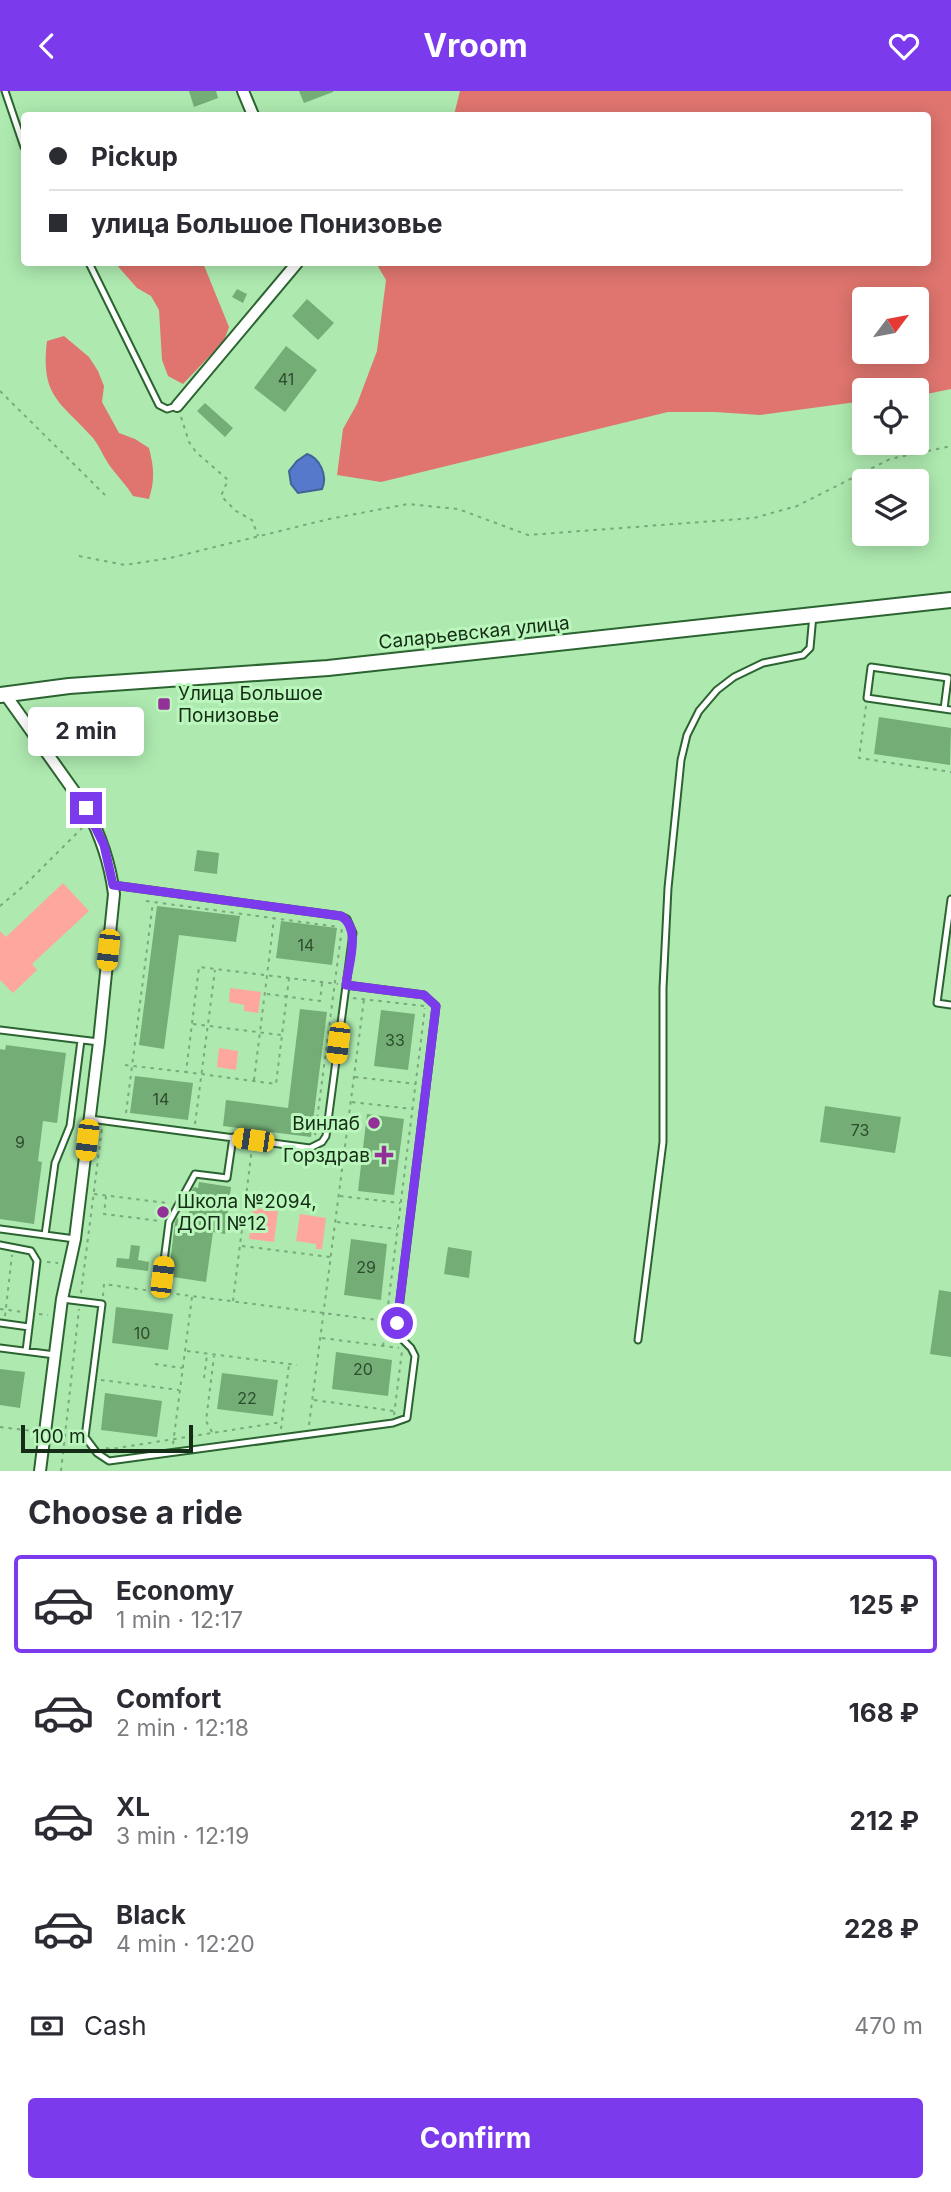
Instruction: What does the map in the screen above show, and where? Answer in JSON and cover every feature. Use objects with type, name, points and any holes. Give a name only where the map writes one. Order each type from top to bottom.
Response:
[{"type":"street","points":[[243,91],[252,112]]},
{"type":"street","points":[[177,406],[294,266]]},
{"type":"street","name":"Саларьевская улица","points":[[2,694],[69,686],[328,667],[951,600]]},
{"type":"street","points":[[2,694],[86,808],[104,845],[114,894],[75,1238],[62,1299],[40,1471]]},
{"type":"lane","points":[[5,91],[21,138]]},
{"type":"lane","points":[[90,266],[159,405],[167,409],[177,406]]},
{"type":"lane","points":[[638,1340],[663,1142],[664,976],[668,888],[681,760],[687,735],[699,711],[717,690],[734,677],[751,667],[803,655],[810,648],[813,615]]},
{"type":"lane","points":[[872,667],[948,678],[947,710],[867,698],[872,667]]},
{"type":"lane","points":[[90,1119],[314,1147],[322,1142],[326,1136],[352,929],[341,916],[113,885]]},
{"type":"lane","points":[[951,899],[937,1003],[951,1005]]},
{"type":"lane","points":[[62,1299],[102,1304],[85,1437],[97,1453],[109,1461],[393,1423],[407,1418],[415,1356],[396,1333],[436,1006],[427,997],[346,985]]},
{"type":"lane","points":[[0,1030],[99,1042]]},
{"type":"lane","points":[[45,1235],[55,1163],[70,1126],[81,1040]]},
{"type":"lane","points":[[160,1292],[169,1223],[195,1174],[227,1178],[233,1137]]},
{"type":"lane","points":[[0,1229],[75,1238]]},
{"type":"lane","points":[[0,1245],[31,1251],[36,1260],[26,1351]]},
{"type":"lane","points":[[2,1323],[29,1327]]},
{"type":"lane","points":[[0,1348],[55,1355]]},
{"type":"path","points":[[0,391],[108,498]]},
{"type":"path","points":[[177,406],[189,442],[228,480],[221,495],[236,511],[252,520],[258,536]]},
{"type":"path","points":[[79,556],[125,565],[170,558],[329,519],[408,504],[458,509],[528,535],[754,517],[797,506],[890,459],[951,446]]},
{"type":"path","points":[[867,698],[859,758],[951,772]]},
{"type":"path","points":[[0,906],[25,885],[86,823]]},
{"type":"path","points":[[146,901],[352,929]]},
{"type":"path","points":[[125,1114],[153,902]]},
{"type":"path","points":[[253,1081],[274,918]]},
{"type":"path","points":[[314,1147],[342,927]]},
{"type":"path","points":[[186,1072],[199,967],[330,983]]},
{"type":"path","points":[[195,1123],[215,969]]},
{"type":"path","points":[[125,1065],[276,1084],[289,978]]},
{"type":"path","points":[[265,994],[320,1001],[322,982]]},
{"type":"path","points":[[344,996],[425,1007]]},
{"type":"path","points":[[383,1346],[427,997]]},
{"type":"path","points":[[308,1434],[364,999]]},
{"type":"path","points":[[192,1024],[282,1035]]},
{"type":"path","points":[[354,1077],[416,1084]]},
{"type":"path","points":[[351,1102],[413,1109]]},
{"type":"path","points":[[233,1301],[253,1140]]},
{"type":"path","points":[[94,1194],[179,1205]]},
{"type":"path","points":[[106,1195],[104,1214],[169,1223]]},
{"type":"path","points":[[339,1196],[401,1203]]},
{"type":"path","points":[[335,1221],[398,1229]]},
{"type":"path","points":[[240,1245],[331,1257]]},
{"type":"path","points":[[2,1323],[13,1247]]},
{"type":"path","points":[[36,1260],[60,1264]]},
{"type":"path","points":[[102,1304],[104,1284],[386,1321]]},
{"type":"path","points":[[172,1452],[192,1296]]},
{"type":"path","points":[[321,1338],[402,1348],[393,1423]]},
{"type":"path","points":[[185,1351],[297,1365]]},
{"type":"path","points":[[204,1378],[207,1354]]},
{"type":"path","points":[[213,1433],[206,1421],[215,1355]]},
{"type":"path","points":[[155,1364],[183,1368]]},
{"type":"path","points":[[280,1438],[289,1364]]},
{"type":"path","points":[[92,1379],[180,1390]]},
{"type":"path","points":[[313,1400],[394,1411]]},
{"type":"path","points":[[103,1447],[111,1449],[282,1422]]},
{"type":"path","points":[[0,1427],[33,1431]]},
{"type":"shaded area","points":[[460,91],[951,91],[951,389],[929,394],[929,378],[852,378],[852,403],[760,415],[668,412],[381,482],[337,475],[343,429],[357,404],[377,351],[386,280],[378,266],[931,266],[931,112],[455,112]]},
{"type":"shaded area","points":[[118,266],[204,266],[229,327],[224,341],[183,384],[168,376],[162,360],[159,310],[151,296],[137,288]]},
{"type":"shaded area","points":[[64,336],[89,357],[98,371],[104,386],[102,402],[119,433],[149,448],[153,473],[149,499],[133,496],[93,438],[55,397],[47,375],[47,341]]},
{"type":"shaded area","points":[[63,883],[89,911],[32,964],[37,970],[13,993],[0,980],[0,931],[6,937]]},
{"type":"shaded area","points":[[230,988],[261,992],[258,1013],[244,1011],[244,1005],[229,1002]]},
{"type":"shaded area","points":[[219,1048],[238,1051],[236,1070],[217,1067]]},
{"type":"shaded area","points":[[253,1208],[278,1211],[274,1242],[249,1239]]},
{"type":"shaded area","points":[[300,1214],[326,1218],[322,1249],[316,1249],[316,1244],[296,1241]]},
{"type":"water","points":[[307,454],[319,463],[324,484],[322,489],[298,493],[291,484],[289,471]]},
{"type":"building","points":[[189,91],[216,91],[218,98],[194,107]]},
{"type":"building","points":[[299,91],[333,91],[333,92],[304,103]]},
{"type":"building","points":[[237,289],[247,294],[243,303],[232,297]]},
{"type":"building","points":[[307,299],[334,323],[318,340],[292,316]]},
{"type":"building","points":[[286,346],[317,370],[285,412],[254,388]]},
{"type":"building","points":[[205,403],[233,428],[225,437],[197,411]]},
{"type":"building","points":[[879,717],[951,728],[950,765],[874,754]]},
{"type":"building","points":[[197,850],[219,853],[217,874],[194,871]]},
{"type":"building","points":[[157,906],[240,916],[236,942],[179,935],[164,1049],[139,1045]]},
{"type":"building","points":[[281,921],[337,928],[332,965],[276,958]]},
{"type":"building","points":[[300,1009],[327,1012],[311,1137],[223,1126],[226,1100],[288,1108]]},
{"type":"building","points":[[381,1010],[415,1014],[408,1070],[374,1066]]},
{"type":"building","points":[[6,1045],[66,1053],[57,1123],[43,1121],[38,1161],[42,1162],[34,1224],[0,1219],[0,1049],[5,1050]]},
{"type":"building","points":[[135,1076],[193,1083],[188,1120],[130,1113]]},
{"type":"building","points":[[825,1106],[901,1117],[895,1153],[820,1142]]},
{"type":"building","points":[[367,1114],[404,1119],[394,1195],[358,1191]]},
{"type":"building","points":[[199,1182],[231,1187],[225,1234],[213,1232],[206,1282],[173,1277],[174,1271],[169,1271],[175,1222],[177,1218],[188,1220],[192,1190],[194,1187],[198,1188]]},
{"type":"building","points":[[351,1239],[387,1244],[381,1300],[344,1295]]},
{"type":"building","points":[[131,1245],[140,1246],[138,1260],[149,1262],[148,1271],[116,1267],[117,1258],[129,1259]]},
{"type":"building","points":[[448,1247],[472,1251],[469,1278],[444,1274]]},
{"type":"building","points":[[939,1290],[951,1292],[951,1357],[930,1354]]},
{"type":"building","points":[[116,1307],[173,1314],[168,1350],[112,1343]]},
{"type":"building","points":[[336,1352],[392,1360],[388,1396],[332,1389]]},
{"type":"building","points":[[0,1369],[25,1372],[20,1408],[0,1405]]},
{"type":"building","points":[[222,1373],[278,1380],[273,1416],[217,1409]]},
{"type":"building","points":[[105,1393],[162,1401],[157,1437],[101,1430]]},
{"type":"place","name":"Улица Большое Понизовье","points":[[164,704]]},
{"type":"place","name":"Винлаб","points":[[374,1123]]},
{"type":"place","name":"Горздрав","points":[[384,1155]]},
{"type":"place","name":"Школа №2094, ДОП №12","points":[[163,1212]]},
{"type":"route","points":[[86,808],[104,845],[113,885],[341,916],[351,926],[353,933],[346,985],[424,995],[436,1006],[397,1323]]}]
